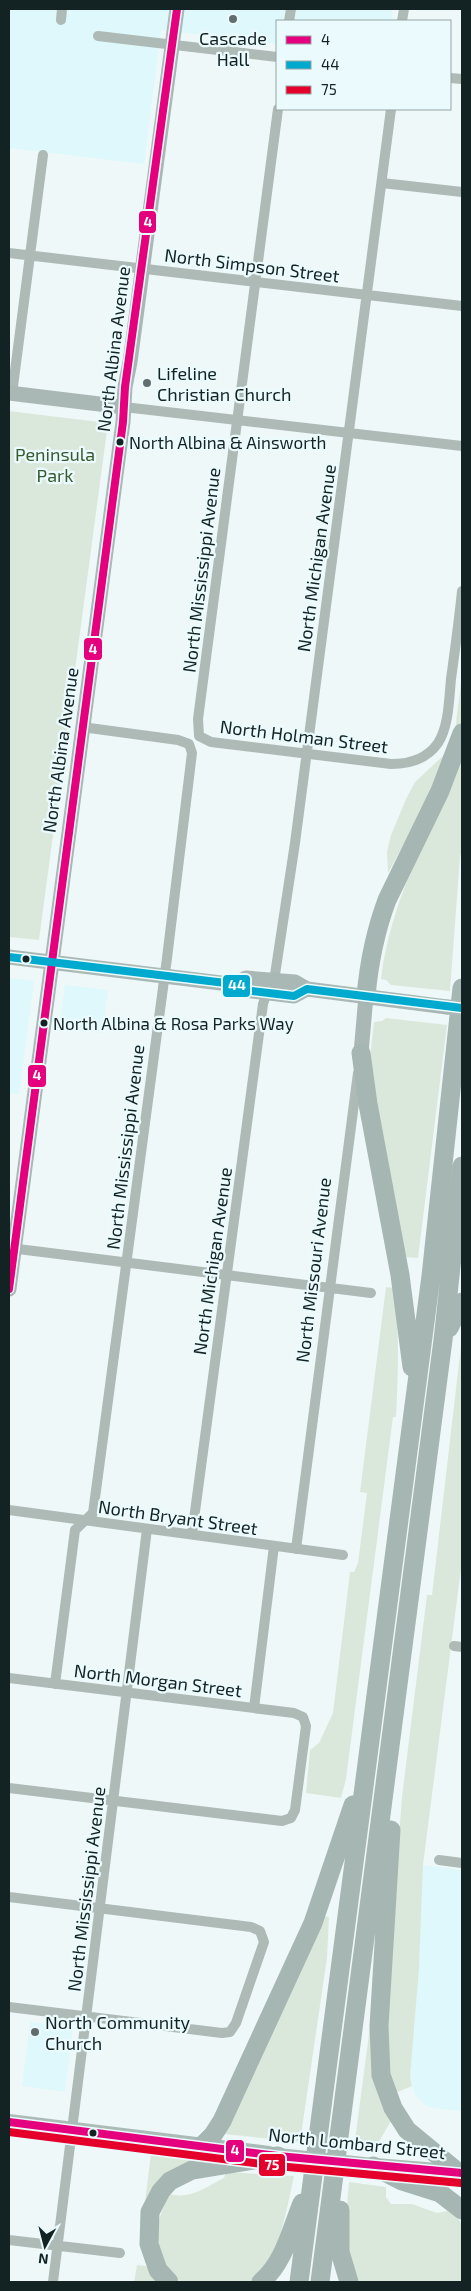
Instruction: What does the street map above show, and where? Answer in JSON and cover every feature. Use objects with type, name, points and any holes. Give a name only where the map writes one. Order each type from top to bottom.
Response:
[{"type":"highway","points":[[366,996],[370,960],[379,921],[387,900],[440,791],[462,733]]},
{"type":"highway","points":[[299,2282],[416,1389],[439,1204],[462,988]]},
{"type":"highway","points":[[361,1052],[368,1104],[400,1275],[416,1389]]},
{"type":"highway","points":[[320,2282],[337,2140],[343,2114],[443,1340],[462,1166]]},
{"type":"highway","points":[[443,1340],[462,1302]]},
{"type":"highway","points":[[202,2146],[213,2135],[222,2121],[302,1947],[320,1902],[367,1764]]},
{"type":"highway","points":[[385,1786],[394,1799],[379,2026],[382,2075],[393,2108],[407,2130],[460,2173]]},
{"type":"highway","points":[[343,2114],[347,2140],[339,2234],[341,2259],[349,2282]]},
{"type":"highway","points":[[169,2282],[158,2270],[149,2244],[148,2233],[150,2212],[161,2191],[170,2181],[192,2170],[278,2156]]},
{"type":"highway","points":[[373,2166],[402,2181],[440,2193],[462,2210]]},
{"type":"highway","points":[[261,2282],[269,2275],[281,2256],[313,2176]]},
{"type":"main road","name":"North Lombard Street","points":[[9,2122],[278,2156],[460,2173]]},
{"type":"street","name":"North Albina Avenue","points":[[9,1289],[11,1248],[51,961],[124,407],[125,386],[130,362],[177,9]]},
{"type":"street","points":[[98,36],[276,57]]},
{"type":"street","name":"North Mississippi Avenue","points":[[201,737],[198,731],[198,719],[278,110]]},
{"type":"street","name":"North Michigan Avenue","points":[[192,1534],[263,1000],[277,970],[391,110]]},
{"type":"street","points":[[43,155],[10,394],[462,446]]},
{"type":"street","points":[[382,183],[462,192]]},
{"type":"street","name":"North Simpson Street","points":[[9,253],[462,306]]},
{"type":"street","name":"North Holman Street","points":[[201,737],[211,742],[405,764],[415,761],[432,750],[442,734],[449,701],[462,592]]},
{"type":"street","name":"North Mississippi Avenue","points":[[55,1684],[75,1530],[93,1513],[191,768],[190,745],[184,741],[82,727]]},
{"type":"street","points":[[9,958],[51,961],[234,984],[244,990],[270,986],[294,996],[307,989],[462,1008]]},
{"type":"street","name":"North Missouri Avenue","points":[[296,1549],[361,1052],[366,996]]},
{"type":"street","points":[[11,1248],[371,1293]]},
{"type":"street","name":"North Bryant Street","points":[[9,1510],[343,1555]]},
{"type":"street","name":"North Mississippi Avenue","points":[[53,2282],[148,1529]]},
{"type":"street","points":[[254,1708],[274,1546]]},
{"type":"street","name":"North Morgan Street","points":[[9,1678],[294,1713],[303,1717],[306,1726],[295,1810],[291,1818],[282,1821],[114,1800]]},
{"type":"street","points":[[9,1788],[114,1800]]},
{"type":"street","points":[[439,1860],[462,1863]]},
{"type":"street","points":[[9,1898],[250,1927],[260,1931],[264,1942],[236,2023],[230,2032],[222,2033],[9,2007]]},
{"type":"street","points":[[9,2240],[120,2253]]},
{"type":"shaded area","points":[[9,9],[393,9],[391,20],[276,20],[276,44],[161,30],[144,164],[9,148]]},
{"type":"shaded area","points":[[9,978],[34,981],[19,1094],[9,1093]]},
{"type":"shaded area","points":[[65,985],[108,990],[102,1033],[59,1028]]},
{"type":"shaded area","points":[[423,1865],[462,1870],[462,2111],[433,2108],[425,2105],[415,2095],[410,2077],[419,1969]]},
{"type":"shaded area","points":[[30,2022],[73,2027],[65,2092],[22,2086]]},
{"type":"green space","name":"Peninsula Park","points":[[9,411],[108,423],[39,940],[9,937]]},
{"type":"green space","points":[[462,674],[462,720],[458,733],[417,820],[388,873],[387,852],[391,835],[406,799],[415,782],[444,755],[455,731]]},
{"type":"green space","points":[[462,756],[462,849],[450,991],[391,985],[386,980],[381,979],[393,921],[413,865]]},
{"type":"green space","points":[[386,1018],[447,1025],[418,1258],[404,1257],[377,1118],[370,1057],[374,1022],[382,1021]]},
{"type":"green space","points":[[386,1287],[394,1288],[396,1304],[398,1352],[396,1417],[393,1417],[346,1779],[341,1798],[306,1793],[310,1750],[319,1743],[333,1713],[350,1572],[354,1572],[358,1563],[367,1493],[360,1492]]},
{"type":"green space","points":[[462,1337],[462,1561],[423,1865],[419,1969],[410,2077],[412,2086],[393,2094],[386,2049],[402,1797],[427,1595],[432,1595]]},
{"type":"green space","points":[[324,1916],[329,1917],[327,1958],[300,2142],[224,2134]]},
{"type":"green space","points":[[370,2026],[391,2121],[374,2150],[354,2148]]},
{"type":"green space","points":[[151,2153],[196,2159],[173,2169],[145,2202]]},
{"type":"green space","points":[[226,2172],[294,2176],[285,2218],[274,2253],[259,2277],[250,2282],[225,2284],[181,2282],[171,2272],[159,2251],[157,2229],[164,2206],[170,2194],[192,2194],[224,2178]]},
{"type":"green space","points":[[349,2182],[386,2187],[386,2197],[391,2204],[412,2204],[437,2213],[452,2210],[462,2224],[462,2282],[356,2282],[349,2258],[346,2233]]},
{"type":"green space","points":[[137,2265],[146,2266],[157,2282],[134,2282]]},
{"type":"transit line","name":"4","points":[[9,1289],[123,422],[125,387],[177,9]]},
{"type":"transit line","name":"44","points":[[9,957],[234,984],[244,990],[294,996],[307,989],[462,1008]]},
{"type":"transit line","name":"4","points":[[9,2122],[278,2156],[462,2173]]},
{"type":"transit line","name":"75","points":[[9,2132],[277,2166],[461,2183]]},
{"type":"place","name":"Cascade Hall","points":[[233,19]]},
{"type":"place","name":"Lifeline Christian Church","points":[[147,383]]},
{"type":"place","name":"North Albina & Ainsworth","points":[[120,442]]},
{"type":"place","name":"North Albina & Rosa Parks Way","points":[[44,1023]]},
{"type":"place","name":"North Community Church","points":[[35,2032]]}]
